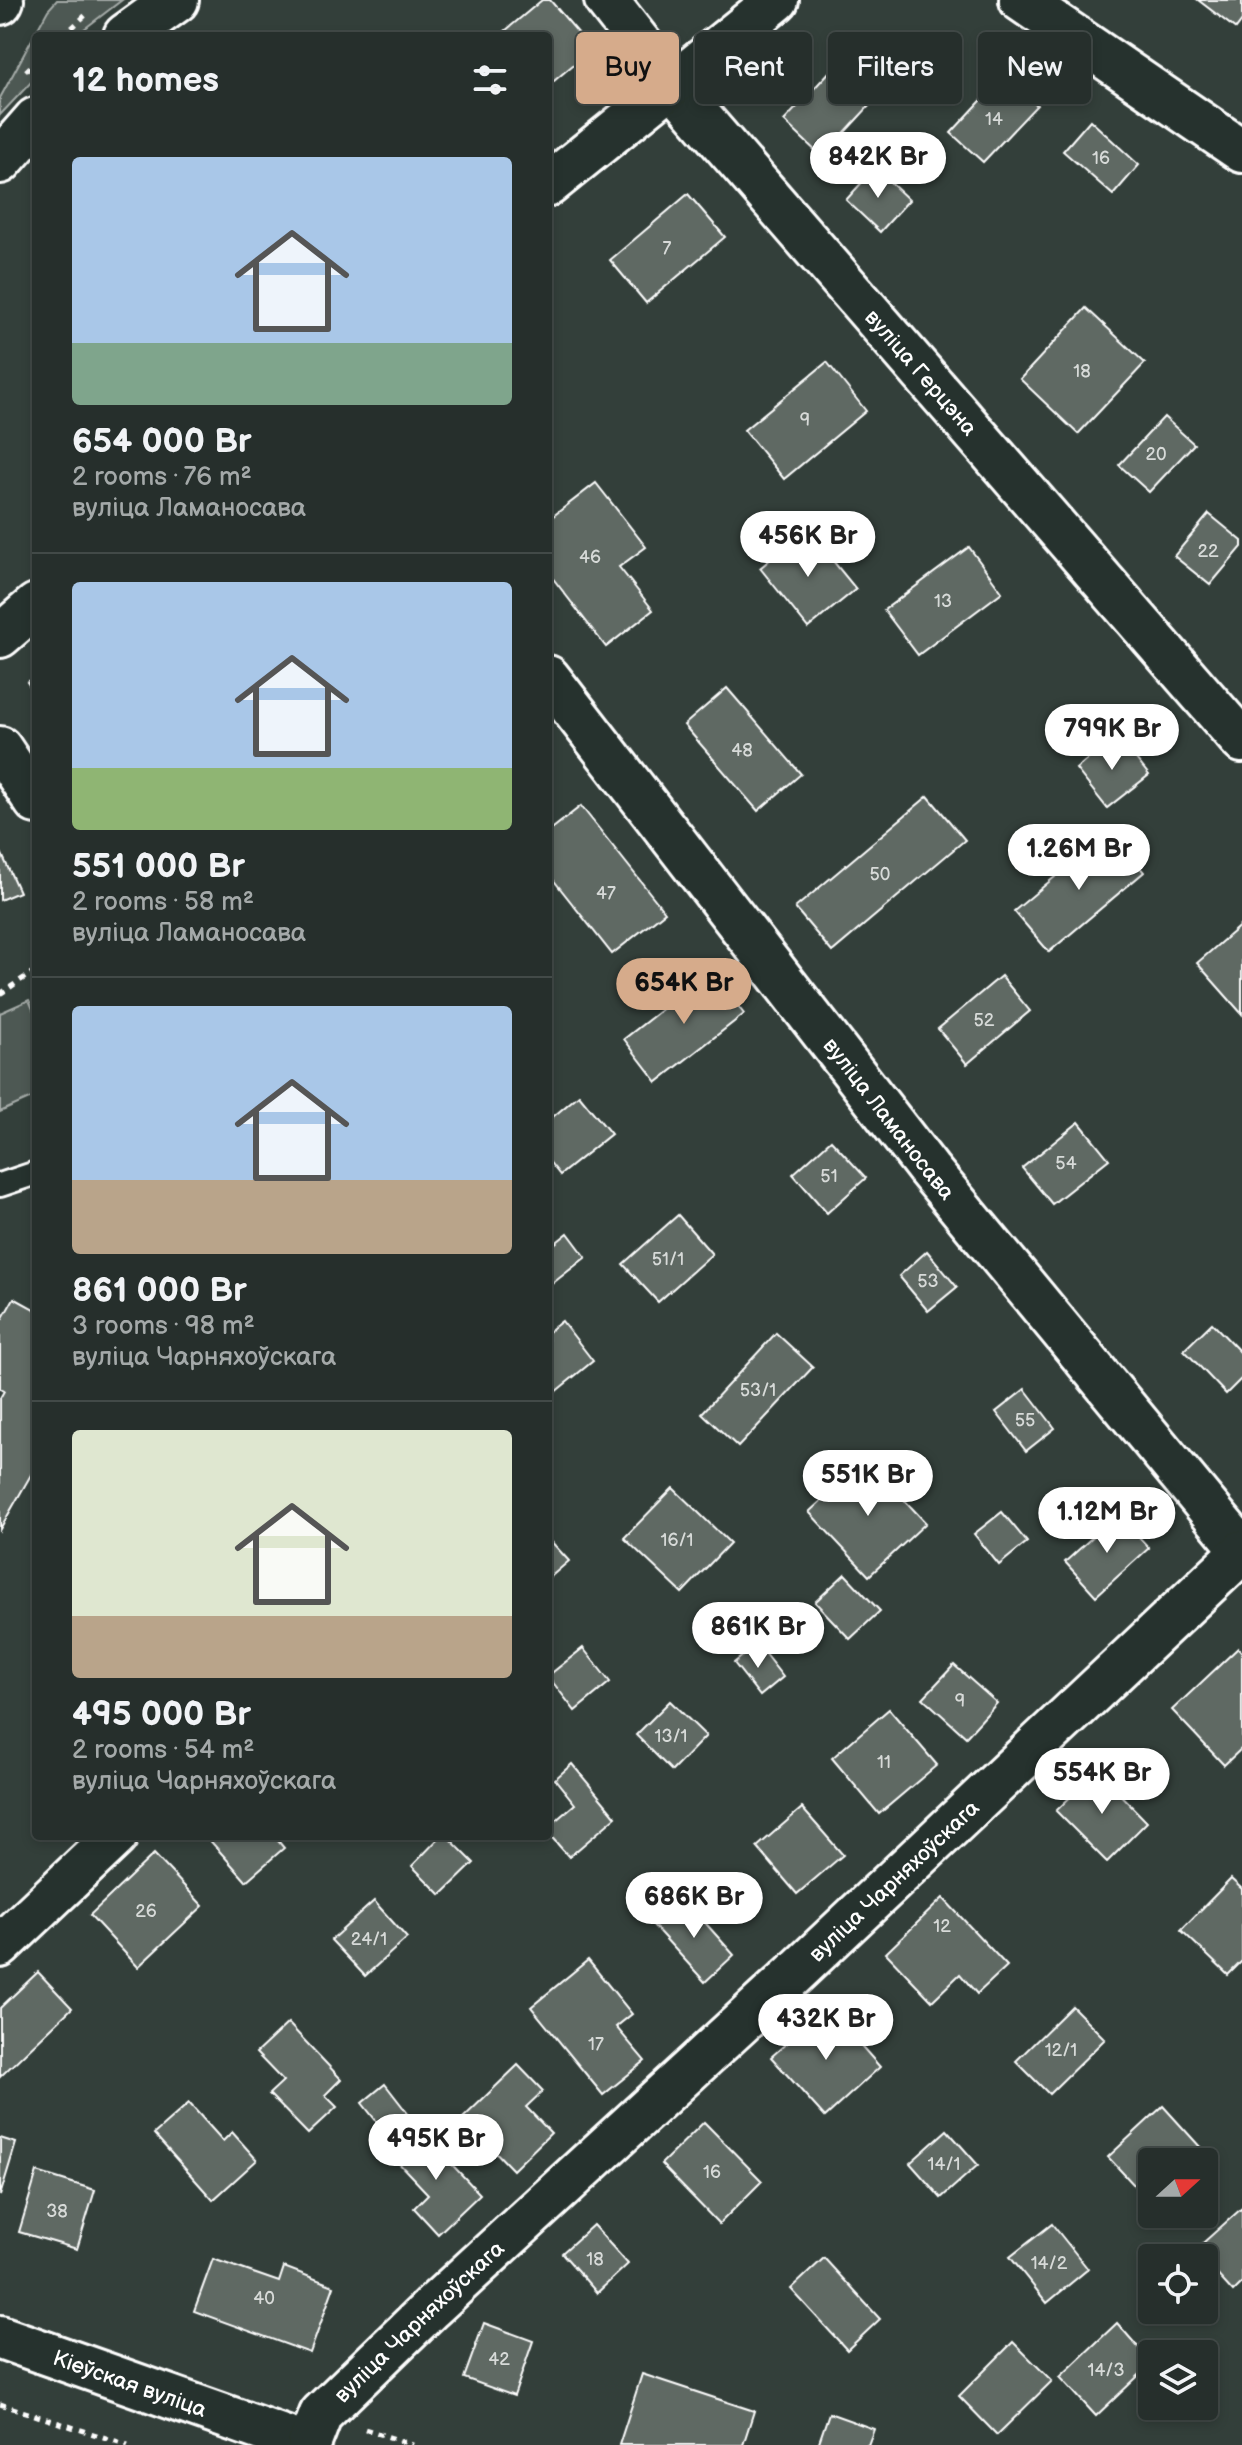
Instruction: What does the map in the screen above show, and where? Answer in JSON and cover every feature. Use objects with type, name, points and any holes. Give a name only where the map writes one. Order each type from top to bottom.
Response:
[{"type":"main road","points":[[132,32],[176,0]]},
{"type":"main road","points":[[0,161],[32,125]]},
{"type":"street","name":"вуліца Герцэна","points":[[606,0],[631,32]]},
{"type":"street","points":[[679,83],[777,0]]},
{"type":"street","points":[[1021,0],[1242,151]]},
{"type":"street","name":"вуліца Герцэна","points":[[679,93],[1242,741]]},
{"type":"street","points":[[552,182],[652,104]]},
{"type":"street","points":[[0,636],[32,608]]},
{"type":"street","name":"вуліца Ламаносава","points":[[552,682],[929,1170],[1242,1551]]},
{"type":"street","points":[[0,748],[32,796]]},
{"type":"street","name":"вуліца Чарняхоўскага","points":[[308,2445],[321,2414],[431,2308],[781,1986],[1242,1551]]},
{"type":"street","points":[[0,1946],[112,1840]]},
{"type":"street","name":"Кіеўская вуліца","points":[[0,2337],[308,2445]]},
{"type":"lane","points":[[0,1185],[32,1174]]},
{"type":"path","points":[[67,32],[92,9]]},
{"type":"path","points":[[26,71],[32,65]]},
{"type":"path","points":[[0,994],[32,973]]},
{"type":"path","points":[[0,2404],[128,2445]]},
{"type":"shaded area","points":[[57,0],[122,0],[80,32],[36,32]]},
{"type":"shaded area","points":[[32,39],[32,81],[0,115],[0,98]]},
{"type":"shaded area","points":[[29,1000],[32,1007],[32,1098],[0,1112],[0,1013]]},
{"type":"building","points":[[542,0],[550,0],[577,32],[576,62],[552,83],[552,32],[504,32]]},
{"type":"building","points":[[1198,0],[1242,0],[1242,21],[1236,29]]},
{"type":"building","points":[[828,73],[828,104],[871,104],[822,157],[784,121],[800,104],[812,104],[812,91]]},
{"type":"building","points":[[978,104],[1037,105],[983,162],[951,133]]},
{"type":"building","points":[[1090,120],[1139,165],[1113,195],[1063,151]]},
{"type":"building","points":[[875,168],[909,200],[880,232],[846,200]]},
{"type":"building","points":[[688,194],[725,237],[646,303],[610,260]]},
{"type":"building","points":[[1086,308],[1145,363],[1078,434],[1020,379]]},
{"type":"building","points":[[827,362],[866,411],[784,479],[744,430]]},
{"type":"building","points":[[1164,417],[1194,444],[1149,492],[1119,465]]},
{"type":"building","points":[[596,483],[646,547],[619,567],[653,610],[606,647],[552,577],[552,517]]},
{"type":"building","points":[[1209,514],[1242,541],[1242,547],[1210,585],[1174,556]]},
{"type":"building","points":[[807,529],[856,589],[808,628],[760,568]]},
{"type":"building","points":[[969,547],[1002,592],[918,655],[884,610]]},
{"type":"building","points":[[727,688],[801,774],[758,811],[684,725]]},
{"type":"building","points":[[1117,735],[1149,775],[1107,808],[1076,769]]},
{"type":"building","points":[[928,796],[965,840],[832,952],[795,908]]},
{"type":"building","points":[[581,806],[665,912],[612,954],[552,878],[552,829]]},
{"type":"building","points":[[1110,831],[1144,872],[1049,952],[1014,911]]},
{"type":"building","points":[[0,850],[19,892],[0,900]]},
{"type":"building","points":[[1242,924],[1242,1014],[1197,963]]},
{"type":"building","points":[[711,971],[744,1014],[657,1082],[624,1039]]},
{"type":"building","points":[[1001,976],[1030,1011],[967,1064],[938,1029]]},
{"type":"building","points":[[579,1095],[611,1134],[560,1175],[552,1165],[552,1118]]},
{"type":"building","points":[[1079,1122],[1109,1159],[1052,1204],[1022,1168]]},
{"type":"building","points":[[831,1140],[866,1178],[827,1213],[793,1174]]},
{"type":"building","points":[[678,1215],[712,1254],[658,1302],[623,1264]]},
{"type":"building","points":[[568,1233],[586,1257],[552,1284],[552,1246]]},
{"type":"building","points":[[927,1251],[957,1287],[928,1311],[899,1276]]},
{"type":"building","points":[[14,1298],[32,1308],[32,1473],[0,1529],[0,1398],[4,1391],[0,1389],[0,1323]]},
{"type":"building","points":[[562,1321],[593,1361],[552,1395],[552,1329]]},
{"type":"building","points":[[1212,1323],[1242,1354],[1242,1378],[1226,1394],[1184,1350]]},
{"type":"building","points":[[776,1333],[813,1367],[738,1447],[702,1413]]},
{"type":"building","points":[[1025,1389],[1055,1428],[1026,1451],[996,1412]]},
{"type":"building","points":[[866,1459],[926,1523],[869,1576],[809,1512]]},
{"type":"building","points":[[673,1488],[730,1543],[682,1593],[624,1538]]},
{"type":"building","points":[[1002,1512],[1027,1542],[999,1565],[974,1534]]},
{"type":"building","points":[[1118,1514],[1149,1548],[1096,1596],[1065,1562]]},
{"type":"building","points":[[552,1542],[569,1561],[552,1576]]},
{"type":"building","points":[[845,1574],[880,1611],[850,1639],[815,1602]]},
{"type":"building","points":[[757,1644],[783,1677],[760,1696],[734,1663]]},
{"type":"building","points":[[583,1648],[610,1682],[575,1711],[552,1681],[552,1673]]},
{"type":"building","points":[[1238,1648],[1242,1652],[1242,1748],[1224,1765],[1172,1710]]},
{"type":"building","points":[[954,1665],[997,1703],[966,1737],[923,1698]]},
{"type":"building","points":[[670,1701],[706,1736],[672,1771],[636,1735]]},
{"type":"building","points":[[889,1709],[937,1765],[879,1814],[832,1758]]},
{"type":"building","points":[[572,1764],[616,1817],[569,1857],[552,1838],[552,1824],[575,1804],[555,1779]]},
{"type":"building","points":[[1097,1771],[1147,1822],[1107,1862],[1056,1811]]},
{"type":"building","points":[[802,1808],[843,1855],[797,1894],[757,1847]]},
{"type":"building","points":[[210,1840],[277,1840],[284,1848],[246,1881]]},
{"type":"building","points":[[437,1840],[451,1840],[474,1863],[441,1895],[412,1866]]},
{"type":"building","points":[[154,1854],[203,1906],[138,1967],[90,1915]]},
{"type":"building","points":[[1231,1879],[1242,1889],[1242,1961],[1228,1975],[1181,1930]]},
{"type":"building","points":[[683,1898],[734,1955],[705,1982],[653,1925]]},
{"type":"building","points":[[943,1898],[1007,1966],[977,1994],[960,1974],[932,2001],[886,1953]]},
{"type":"building","points":[[374,1901],[407,1938],[365,1976],[331,1940]]},
{"type":"building","points":[[588,1960],[632,2014],[616,2027],[645,2061],[603,2095],[531,2007]]},
{"type":"building","points":[[38,1972],[72,2008],[0,2077],[0,2008]]},
{"type":"building","points":[[1072,2006],[1105,2039],[1049,2094],[1016,2061]]},
{"type":"building","points":[[827,2007],[880,2067],[825,2117],[771,2057]]},
{"type":"building","points":[[288,2023],[341,2079],[325,2095],[337,2107],[308,2134],[269,2094],[283,2081],[256,2053]]},
{"type":"building","points":[[518,2065],[543,2091],[526,2107],[551,2133],[513,2170],[463,2118]]},
{"type":"building","points":[[385,2084],[416,2124],[393,2142],[362,2103]]},
{"type":"building","points":[[189,2103],[223,2141],[232,2132],[257,2160],[213,2200],[154,2134]]},
{"type":"building","points":[[1163,2106],[1201,2148],[1138,2148],[1138,2189],[1108,2157]]},
{"type":"building","points":[[704,2122],[762,2181],[719,2224],[661,2164]]},
{"type":"building","points":[[947,2130],[978,2165],[941,2198],[910,2163]]},
{"type":"building","points":[[420,2131],[480,2194],[438,2234],[414,2208],[428,2194],[393,2157]]},
{"type":"building","points":[[0,2138],[16,2143],[0,2196]]},
{"type":"building","points":[[37,2172],[95,2190],[77,2249],[19,2232]]},
{"type":"building","points":[[1242,2208],[1242,2283],[1233,2292],[1218,2275],[1218,2244],[1202,2244]]},
{"type":"building","points":[[1052,2224],[1088,2269],[1047,2303],[1010,2257]]},
{"type":"building","points":[[593,2225],[628,2264],[597,2293],[562,2253]]},
{"type":"building","points":[[824,2258],[880,2319],[847,2350],[791,2289]]},
{"type":"building","points":[[213,2259],[279,2282],[284,2267],[334,2286],[310,2353],[194,2311]]},
{"type":"building","points":[[484,2323],[533,2341],[514,2396],[464,2378]]},
{"type":"building","points":[[1117,2323],[1138,2347],[1138,2376],[1096,2416],[1060,2377]]},
{"type":"building","points":[[1013,2342],[1052,2381],[997,2435],[959,2396]]},
{"type":"building","points":[[642,2374],[754,2411],[743,2445],[619,2445]]},
{"type":"building","points":[[829,2413],[874,2429],[868,2445],[818,2445]]}]
